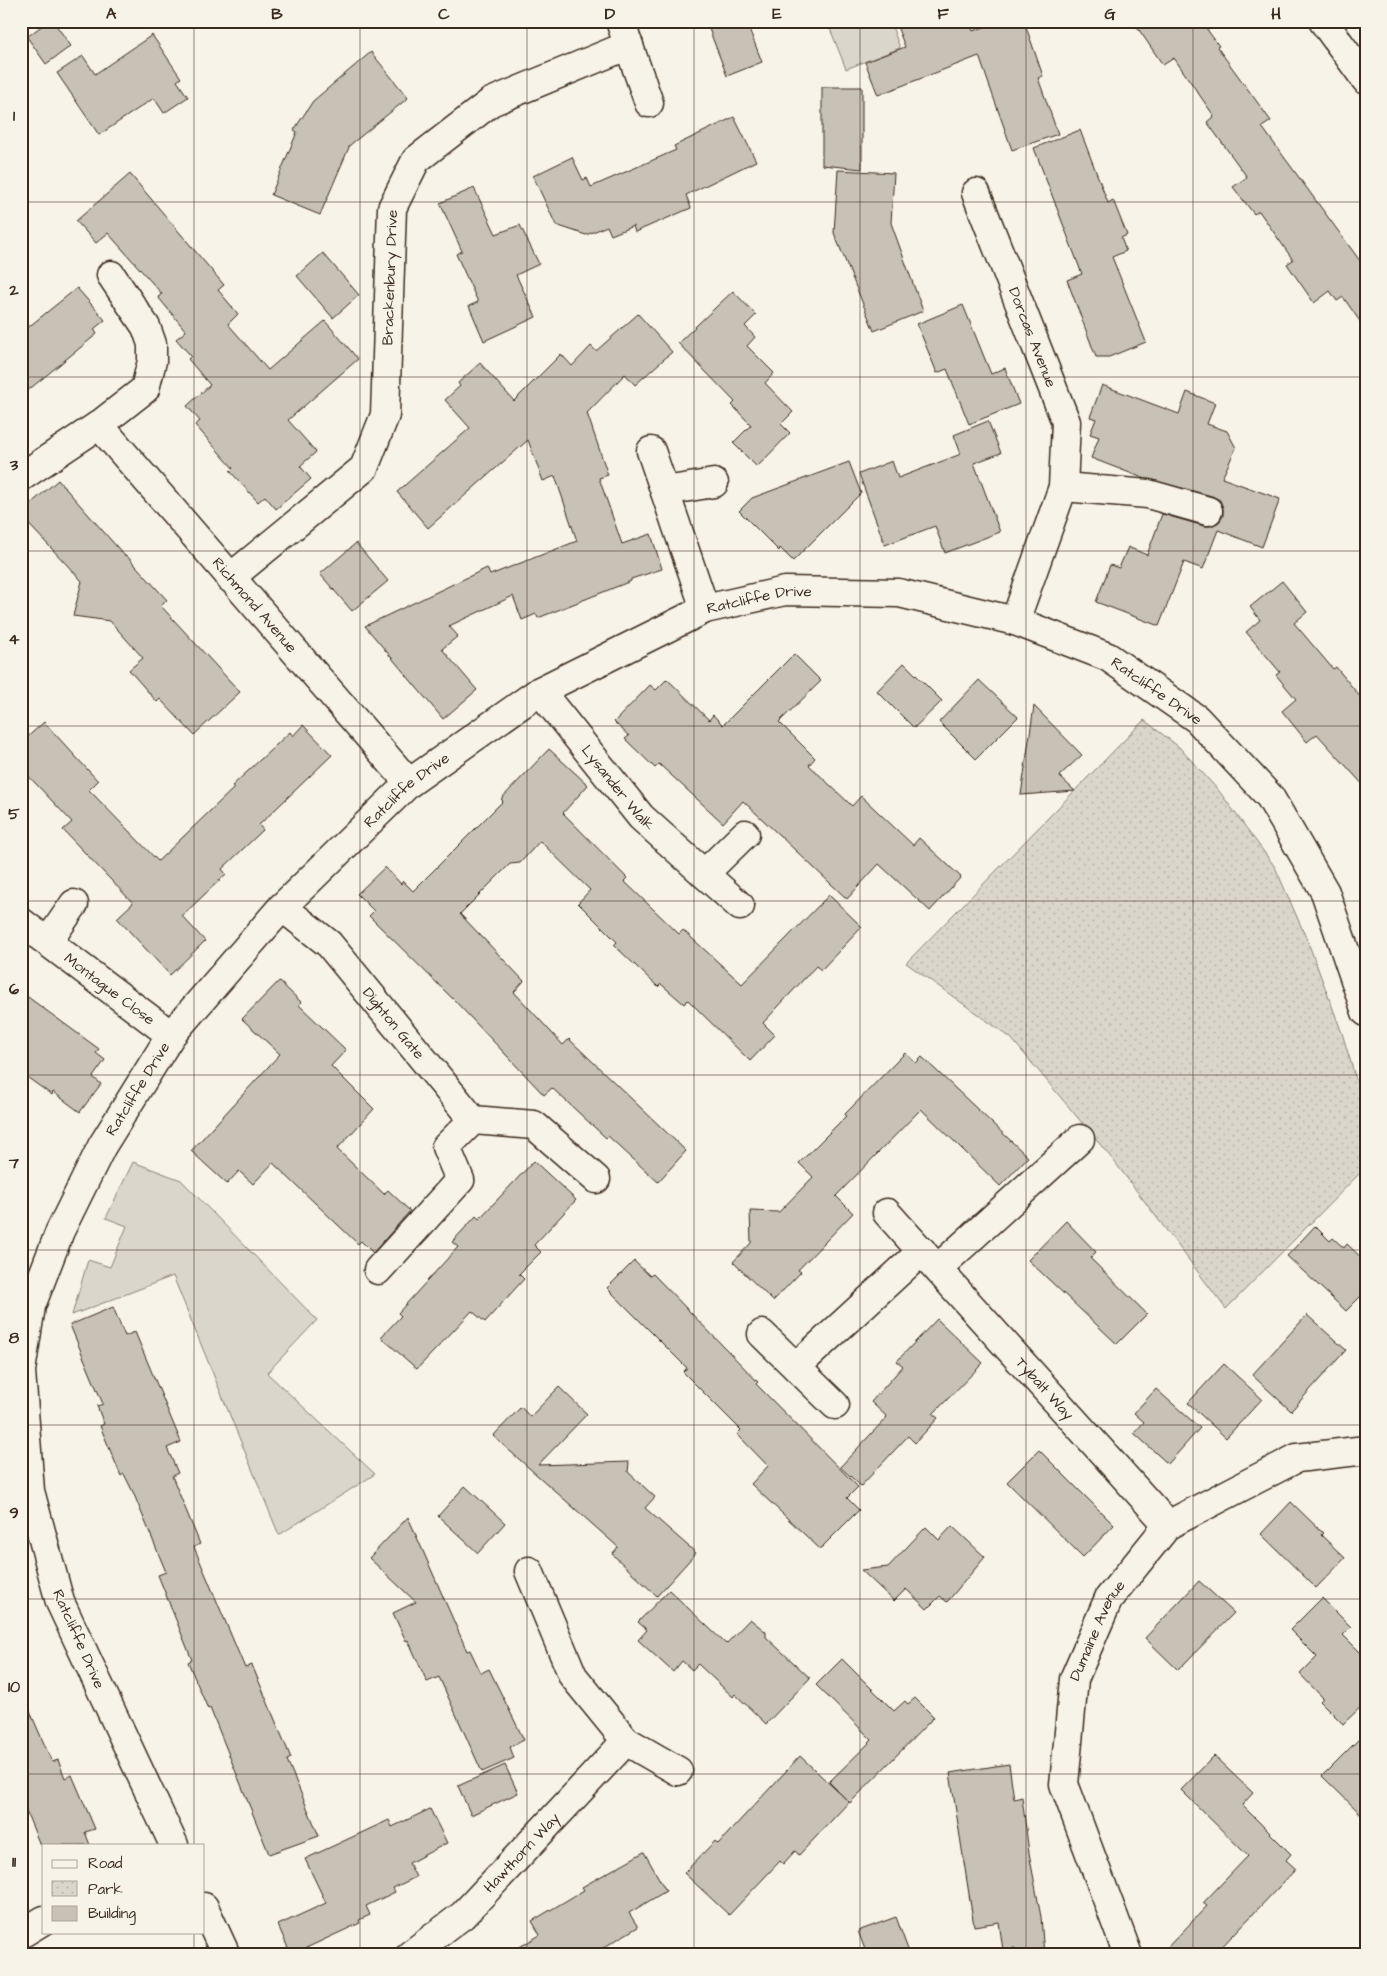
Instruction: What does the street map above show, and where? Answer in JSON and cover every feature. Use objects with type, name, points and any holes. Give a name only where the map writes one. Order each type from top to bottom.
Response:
[{"type":"street","points":[[1322,21],[1366,80]]},
{"type":"street","name":"Brackenbury Drive","points":[[230,578],[364,468],[385,415],[392,208],[416,160],[491,102],[625,33],[649,103]]},
{"type":"street","name":"Dorcas Avenue","points":[[976,193],[1066,422],[1063,487],[1015,621]]},
{"type":"street","points":[[21,477],[99,425],[145,389],[152,361],[152,344],[146,327],[111,275]]},
{"type":"street","name":"Richmond Avenue","points":[[99,425],[409,783]]},
{"type":"street","points":[[651,451],[706,609]]},
{"type":"street","points":[[665,491],[714,483]]},
{"type":"street","points":[[1063,487],[1148,494],[1208,511]]},
{"type":"street","name":"Ratcliffe Drive","points":[[174,1844],[60,1602],[30,1491],[21,1372],[31,1306],[60,1231],[102,1146],[171,1035],[282,907],[409,783],[540,691],[706,609],[784,590],[899,592],[1015,621],[1108,657],[1197,719],[1270,797],[1325,892],[1366,1012]]},
{"type":"street","name":"Lysander Walk","points":[[540,691],[641,817],[740,906]]},
{"type":"street","points":[[704,874],[745,834]]},
{"type":"street","points":[[48,942],[74,904]]},
{"type":"street","name":"Dighton Gate","points":[[282,907],[329,944],[473,1120]]},
{"type":"street","name":"Montague Close","points":[[21,922],[171,1035]]},
{"type":"street","points":[[378,1270],[460,1180],[446,1147],[473,1120],[534,1125],[596,1179]]},
{"type":"street","points":[[796,1367],[1080,1139]]},
{"type":"street","name":"Tybalt Way","points":[[887,1212],[1168,1525]]},
{"type":"street","points":[[762,1334],[835,1405]]},
{"type":"street","name":"Dumaine Avenue","points":[[1128,1955],[1064,1784],[1074,1679],[1110,1598],[1168,1525],[1297,1458],[1366,1450]]},
{"type":"street","points":[[529,1571],[573,1676],[626,1741],[678,1771]]},
{"type":"street","name":"Hawthorn Way","points":[[410,1955],[463,1915],[626,1741]]},
{"type":"street","points":[[205,1909],[226,1955]]},
{"type":"street","points":[[21,1934],[42,1921]]},
{"type":"green space","points":[[827,21],[890,21],[900,48],[846,69]]},
{"type":"green space","points":[[1144,720],[1179,747],[1219,791],[1275,867],[1308,942],[1342,1033],[1366,1113],[1366,1167],[1226,1309],[1114,1161],[1011,1038],[906,963]]},
{"type":"green space","points":[[133,1162],[181,1180],[317,1320],[267,1373],[375,1474],[279,1535],[173,1276],[72,1315],[88,1260],[110,1267],[127,1226],[106,1218]]},
{"type":"building","points":[[48,21],[53,21],[71,46],[46,64],[27,37]]},
{"type":"building","points":[[706,21],[746,21],[762,62],[727,76]]},
{"type":"building","points":[[895,21],[969,21],[973,31],[1002,21],[1024,21],[1043,76],[1038,78],[1058,134],[1012,150],[979,56],[878,95],[865,62],[905,47]]},
{"type":"building","points":[[1133,21],[1201,21],[1219,46],[1217,47],[1271,121],[1262,127],[1366,269],[1366,330],[1343,297],[1337,301],[1330,291],[1314,303],[1287,264],[1293,260],[1259,211],[1254,214],[1233,187],[1247,177],[1207,122],[1214,116],[1174,58],[1163,65]]},
{"type":"building","points":[[152,35],[181,78],[177,81],[188,97],[164,113],[154,98],[99,135],[57,73],[83,56],[95,74]]},
{"type":"building","points":[[371,52],[408,98],[350,145],[320,215],[271,195],[297,132],[294,130],[313,101]]},
{"type":"building","points":[[822,87],[862,87],[862,169],[822,165]]},
{"type":"building","points":[[734,117],[756,161],[686,195],[691,208],[635,232],[633,226],[611,235],[607,226],[586,235],[556,225],[533,176],[572,157],[583,180],[587,178],[591,187],[676,150],[674,146]]},
{"type":"building","points":[[1080,130],[1108,203],[1113,200],[1127,235],[1121,238],[1126,251],[1112,257],[1146,342],[1109,357],[1096,357],[1067,280],[1082,274],[1034,148]]},
{"type":"building","points":[[838,170],[894,173],[891,223],[923,311],[874,331],[834,233]]},
{"type":"building","points":[[130,174],[224,285],[218,290],[238,314],[228,324],[268,370],[325,321],[358,359],[288,420],[316,452],[300,466],[311,479],[276,509],[265,496],[258,502],[230,471],[233,468],[195,425],[200,421],[187,406],[210,385],[188,359],[191,356],[176,339],[186,331],[158,297],[162,294],[108,233],[96,243],[76,221]]},
{"type":"building","points":[[474,188],[496,234],[520,225],[539,264],[516,275],[536,317],[484,341],[469,306],[478,302],[456,254],[462,251],[440,203]]},
{"type":"building","points":[[323,253],[359,295],[333,318],[297,276]]},
{"type":"building","points":[[77,288],[105,320],[94,329],[97,334],[21,396],[21,333]]},
{"type":"building","points":[[733,291],[756,315],[745,326],[755,337],[747,346],[774,373],[765,383],[793,412],[781,424],[790,433],[757,467],[733,443],[751,425],[732,405],[735,402],[678,343]]},
{"type":"building","points":[[963,305],[991,374],[1005,368],[1019,404],[969,424],[947,369],[937,373],[917,324]]},
{"type":"building","points":[[638,314],[672,352],[635,385],[625,374],[587,413],[608,475],[599,478],[622,544],[651,534],[662,569],[631,579],[631,581],[538,618],[536,614],[522,620],[513,596],[449,626],[458,636],[442,649],[477,690],[443,719],[365,626],[487,568],[490,575],[577,541],[555,476],[543,481],[528,440],[428,528],[397,492],[470,428],[445,400],[460,386],[458,383],[480,363],[514,401],[561,354],[572,366],[591,346],[596,351]]},
{"type":"building","points":[[1102,385],[1179,414],[1187,392],[1215,403],[1207,424],[1227,431],[1236,448],[1222,478],[1280,499],[1262,547],[1218,530],[1203,569],[1184,562],[1159,626],[1096,602],[1110,565],[1119,568],[1128,547],[1147,555],[1162,514],[1204,526],[1211,526],[1219,522],[1223,516],[1223,508],[1220,500],[1212,496],[1143,478],[1091,458],[1099,437],[1090,434],[1096,419],[1090,417]]},
{"type":"building","points":[[988,421],[1001,453],[974,463],[1000,532],[945,553],[935,526],[885,545],[859,474],[892,461],[898,478],[961,454],[954,435]]},
{"type":"building","points":[[849,462],[861,493],[793,561],[780,548],[779,551],[739,511],[752,498]]},
{"type":"building","points":[[58,480],[125,556],[167,600],[161,606],[240,692],[194,735],[160,699],[157,702],[129,670],[143,658],[110,621],[73,616],[82,581],[21,516],[21,512]]},
{"type":"building","points":[[356,543],[388,581],[352,611],[320,574]]},
{"type":"building","points":[[1282,581],[1307,612],[1294,623],[1333,669],[1336,667],[1366,704],[1366,788],[1317,734],[1307,742],[1282,711],[1296,699],[1276,675],[1280,672],[1246,632],[1260,620],[1250,607]]},
{"type":"building","points":[[794,654],[821,681],[779,722],[815,758],[809,765],[852,806],[861,796],[913,845],[919,838],[961,877],[930,911],[879,864],[847,899],[743,801],[723,823],[659,764],[655,768],[625,739],[629,736],[614,722],[650,685],[656,690],[667,679],[709,720],[713,715],[723,725]]},
{"type":"building","points":[[904,663],[942,701],[914,728],[877,691]]},
{"type":"building","points":[[979,680],[1018,717],[976,759],[939,722]]},
{"type":"building","points":[[1034,706],[1082,755],[1059,776],[1075,791],[1021,795]]},
{"type":"building","points":[[44,722],[98,781],[89,790],[158,861],[234,788],[232,786],[290,732],[293,736],[303,725],[332,755],[259,825],[263,830],[222,869],[226,874],[182,916],[205,941],[170,975],[117,918],[133,903],[63,830],[72,822],[21,768],[21,743]]},
{"type":"building","points":[[549,749],[588,785],[563,813],[627,878],[624,881],[679,934],[683,930],[742,984],[829,895],[862,927],[821,970],[816,966],[763,1023],[775,1035],[750,1061],[688,1000],[684,1004],[661,984],[658,987],[614,945],[617,942],[578,903],[590,890],[540,841],[520,863],[510,864],[460,914],[524,981],[514,992],[563,1045],[569,1039],[686,1151],[658,1182],[608,1136],[606,1138],[552,1088],[544,1095],[455,1001],[369,916],[374,911],[357,894],[385,867],[401,884],[403,881],[413,891],[503,801],[501,799]]},
{"type":"building","points":[[279,981],[301,1002],[299,1005],[346,1050],[331,1066],[374,1109],[337,1149],[384,1194],[388,1190],[410,1211],[373,1253],[361,1241],[358,1244],[273,1163],[253,1184],[239,1171],[227,1184],[191,1151],[280,1054],[242,1019]]},
{"type":"building","points":[[21,992],[99,1049],[96,1053],[105,1060],[93,1077],[101,1084],[80,1112],[53,1092],[52,1095],[21,1073]]},
{"type":"building","points":[[905,1053],[916,1063],[922,1057],[1028,1157],[1000,1186],[921,1109],[836,1196],[853,1213],[798,1270],[801,1272],[773,1301],[733,1262],[751,1243],[750,1211],[779,1212],[813,1177],[799,1163]]},
{"type":"building","points":[[534,1161],[576,1200],[534,1245],[541,1252],[519,1274],[524,1279],[485,1322],[472,1311],[417,1369],[381,1337],[401,1316],[398,1313],[458,1247],[452,1242],[476,1216],[479,1219]]},
{"type":"building","points":[[1066,1221],[1096,1252],[1090,1258],[1147,1314],[1117,1344],[1028,1260]]},
{"type":"building","points":[[1315,1226],[1330,1241],[1333,1238],[1344,1248],[1347,1244],[1366,1262],[1366,1291],[1346,1311],[1287,1256]]},
{"type":"building","points":[[634,1261],[650,1276],[653,1274],[758,1382],[756,1384],[858,1487],[847,1498],[859,1510],[820,1549],[751,1484],[768,1466],[737,1434],[741,1430],[683,1372],[687,1368],[607,1288]]},
{"type":"building","points":[[113,1307],[125,1336],[135,1332],[181,1442],[167,1448],[178,1473],[172,1476],[200,1544],[194,1547],[245,1668],[252,1665],[291,1758],[287,1760],[319,1836],[269,1854],[210,1708],[208,1709],[188,1662],[192,1660],[158,1575],[166,1572],[133,1492],[124,1474],[121,1476],[100,1426],[104,1424],[97,1406],[103,1404],[70,1325]]},
{"type":"building","points":[[1307,1315],[1346,1350],[1291,1411],[1252,1375]]},
{"type":"building","points":[[937,1319],[983,1363],[933,1414],[938,1418],[915,1443],[908,1436],[861,1486],[840,1467],[887,1417],[871,1402],[903,1366],[897,1361]]},
{"type":"building","points":[[1224,1364],[1262,1399],[1226,1438],[1188,1403]]},
{"type":"building","points":[[559,1387],[587,1414],[538,1465],[629,1462],[628,1472],[655,1497],[645,1508],[696,1553],[657,1596],[612,1554],[618,1547],[493,1436],[521,1407],[530,1417]]},
{"type":"building","points":[[1156,1389],[1200,1428],[1168,1464],[1134,1433],[1144,1422],[1134,1413]]},
{"type":"building","points":[[1039,1450],[1114,1525],[1083,1557],[1007,1482]]},
{"type":"building","points":[[465,1486],[505,1523],[478,1553],[438,1516]]},
{"type":"building","points":[[1291,1502],[1323,1533],[1321,1535],[1345,1558],[1316,1588],[1261,1534]]},
{"type":"building","points":[[408,1517],[467,1651],[470,1650],[481,1673],[489,1669],[524,1740],[510,1747],[514,1758],[482,1772],[439,1677],[427,1682],[408,1640],[406,1641],[393,1613],[416,1602],[369,1558]]},
{"type":"building","points":[[952,1526],[985,1557],[947,1602],[940,1596],[927,1609],[906,1589],[894,1601],[861,1570],[888,1567],[926,1527],[939,1540]]},
{"type":"building","points":[[1199,1581],[1234,1613],[1178,1670],[1145,1638]]},
{"type":"building","points":[[669,1590],[726,1644],[750,1619],[766,1632],[766,1637],[810,1678],[766,1724],[735,1694],[733,1697],[698,1664],[692,1670],[682,1661],[673,1672],[638,1640],[647,1630],[638,1622]]},
{"type":"building","points":[[1322,1598],[1351,1627],[1343,1635],[1366,1658],[1366,1702],[1343,1724],[1320,1701],[1323,1698],[1300,1674],[1317,1657],[1290,1630]]},
{"type":"building","points":[[842,1659],[894,1711],[905,1701],[908,1704],[915,1698],[934,1717],[850,1803],[829,1782],[872,1740],[816,1685]]},
{"type":"building","points":[[21,1691],[52,1762],[58,1760],[65,1778],[72,1775],[95,1829],[85,1832],[90,1844],[40,1845],[21,1799]]},
{"type":"building","points":[[1366,1732],[1366,1819],[1322,1776]]},
{"type":"building","points":[[800,1756],[849,1802],[799,1855],[795,1851],[783,1864],[780,1861],[729,1915],[684,1873],[715,1841],[718,1844]]},
{"type":"building","points":[[1214,1756],[1253,1793],[1242,1805],[1291,1854],[1286,1860],[1296,1869],[1214,1955],[1160,1955],[1207,1906],[1203,1903],[1248,1856],[1181,1790]]},
{"type":"building","points":[[1009,1764],[1014,1799],[1022,1797],[1029,1853],[1041,1917],[1044,1955],[1016,1955],[1015,1948],[1003,1950],[999,1922],[974,1926],[950,1773]]},
{"type":"building","points":[[505,1765],[518,1793],[471,1815],[458,1786]]},
{"type":"building","points":[[430,1809],[447,1843],[409,1863],[416,1877],[393,1888],[395,1892],[366,1906],[370,1915],[359,1920],[360,1923],[291,1955],[278,1925],[326,1903],[305,1859],[389,1820],[392,1827]]},
{"type":"building","points":[[644,1852],[666,1891],[629,1913],[638,1927],[591,1955],[506,1955],[540,1935],[532,1921],[584,1890],[582,1887]]},
{"type":"building","points":[[896,1917],[910,1955],[867,1955],[858,1931]]}]
